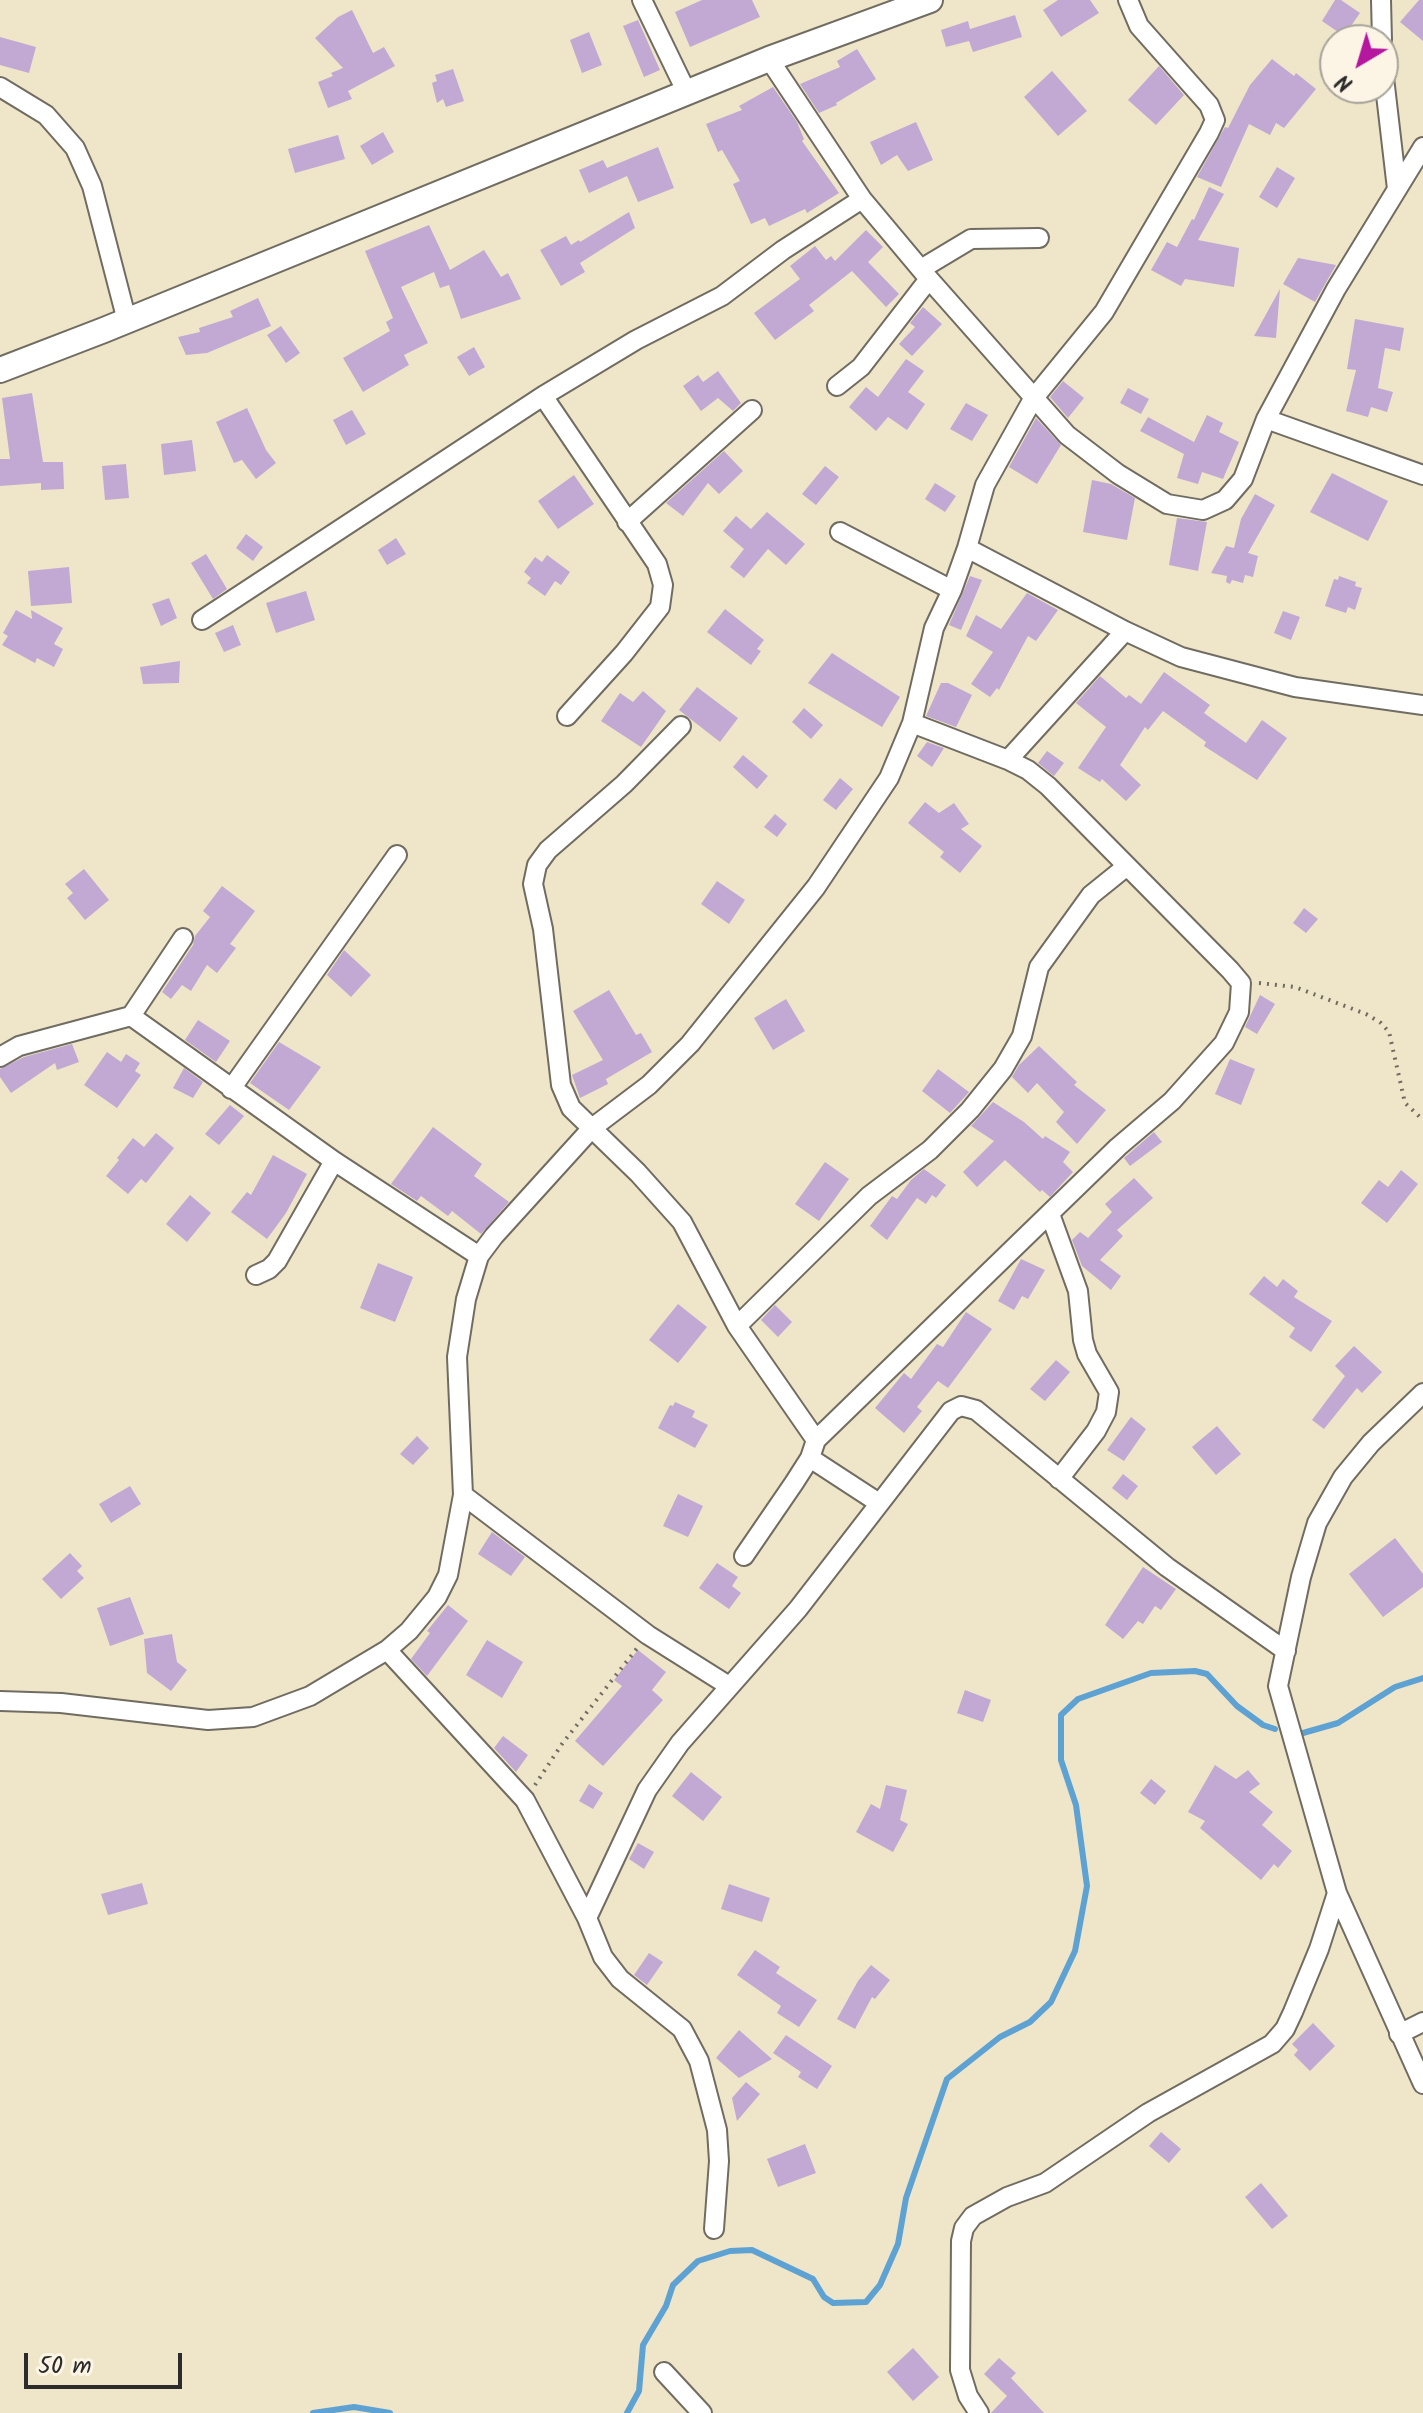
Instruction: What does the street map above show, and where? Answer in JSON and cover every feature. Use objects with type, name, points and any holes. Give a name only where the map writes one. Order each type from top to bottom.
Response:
[{"type":"street","points":[[642,0],[687,93]]},
{"type":"street","points":[[0,370],[769,59],[930,0]]},
{"type":"street","points":[[0,1701],[61,1703],[208,1720],[253,1717],[310,1696],[387,1650],[409,1631],[427,1608],[448,1575],[463,1495],[457,1357],[466,1299],[479,1256],[592,1128],[649,1085],[690,1044],[747,977],[816,887],[889,778],[912,723],[934,628],[967,548],[985,485],[1033,399],[1104,312],[1215,120],[1209,105],[1139,26],[1128,0]]},
{"type":"street","points":[[1381,0],[1382,24]]},
{"type":"street","points":[[769,59],[862,199],[1067,435],[1118,474],[1167,504],[1203,510],[1225,500],[1243,479],[1266,419],[1336,289],[1423,147]]},
{"type":"street","points":[[0,87],[46,115],[75,148],[92,186],[127,321]]},
{"type":"street","points":[[1387,104],[1397,189]]},
{"type":"street","points":[[202,620],[543,396],[636,340],[722,296],[783,250],[862,199]]},
{"type":"street","points":[[837,386],[861,367],[925,274],[971,239],[1039,238]]},
{"type":"street","points":[[543,396],[657,564],[663,585],[660,607],[624,653],[567,716]]},
{"type":"street","points":[[627,522],[752,410]]},
{"type":"street","points":[[1266,419],[1423,475]]},
{"type":"street","points":[[840,532],[952,590]]},
{"type":"street","points":[[967,548],[1181,657],[1295,687],[1423,705]]},
{"type":"street","points":[[1008,760],[1125,631]]},
{"type":"street","points":[[744,1556],[813,1449],[1118,1147],[1172,1101],[1224,1043],[1239,1012],[1241,983],[1048,786],[1028,770],[1008,760],[912,723]]},
{"type":"street","points":[[681,726],[624,784],[548,850],[537,865],[533,884],[543,929],[561,1085],[571,1108],[638,1173],[682,1222],[737,1326],[813,1449],[879,1503]]},
{"type":"street","points":[[231,1089],[397,855]]},
{"type":"street","points":[[737,1326],[869,1196],[930,1150],[970,1110],[1003,1069],[1022,1036],[1039,967],[1091,895],[1127,866]]},
{"type":"street","points":[[0,1057],[19,1046],[131,1016],[183,938]]},
{"type":"street","points":[[131,1016],[334,1161],[479,1256]]},
{"type":"street","points":[[256,1275],[277,1261],[334,1161]]},
{"type":"street","points":[[1050,1214],[1078,1291],[1087,1354],[1109,1392],[1106,1412],[1101,1421],[1059,1479]]},
{"type":"street","points":[[1423,1393],[1361,1454],[1343,1477],[1317,1523],[1301,1577],[1278,1686],[1337,1893],[1423,2084]]},
{"type":"street","points":[[587,1918],[647,1790],[680,1743],[798,1609],[951,1411],[961,1406],[976,1410],[1167,1567],[1286,1651]]},
{"type":"street","points":[[463,1495],[648,1635],[729,1686]]},
{"type":"street","points":[[387,1650],[525,1800],[587,1918],[603,1957],[620,1979],[682,2029],[699,2061],[717,2130],[719,2161],[714,2229]]},
{"type":"street","points":[[979,2413],[968,2396],[960,2370],[961,2241],[964,2228],[973,2216],[1007,2197],[1045,2183],[1148,2113],[1272,2044],[1285,2029],[1293,2012],[1319,1949],[1337,1893]]},
{"type":"street","points":[[1399,2034],[1423,2022]]},
{"type":"street","points":[[664,2372],[702,2413]]},
{"type":"path","points":[[1241,983],[1266,982],[1295,987],[1366,1014],[1381,1023],[1389,1032],[1405,1103],[1423,1120]]},
{"type":"path","points":[[525,1800],[562,1744],[648,1635]]},
{"type":"building","points":[[702,0],[752,0],[760,17],[690,47],[675,12]]},
{"type":"building","points":[[1058,0],[1090,0],[1099,13],[1061,37],[1043,10]]},
{"type":"building","points":[[1335,0],[1341,0],[1360,13],[1352,24],[1326,24],[1322,21]]},
{"type":"building","points":[[1419,0],[1423,0],[1423,41],[1400,22]]},
{"type":"building","points":[[352,10],[373,53],[384,47],[395,66],[348,91],[352,99],[328,108],[318,82],[343,68],[315,38],[338,17]]},
{"type":"building","points":[[1015,15],[1022,37],[973,52],[969,41],[946,47],[941,30],[968,21],[970,29]]},
{"type":"building","points":[[638,20],[660,70],[644,77],[623,26]]},
{"type":"building","points":[[589,32],[602,65],[582,73],[570,40]]},
{"type":"building","points":[[0,37],[36,47],[29,73],[0,65]]},
{"type":"building","points":[[857,49],[876,79],[819,113],[800,84],[840,67],[837,61]]},
{"type":"building","points":[[1272,59],[1316,89],[1284,128],[1276,123],[1270,135],[1249,124],[1221,187],[1197,177],[1225,127],[1228,128],[1250,85]]},
{"type":"building","points":[[1159,66],[1184,95],[1156,125],[1128,100]]},
{"type":"building","points":[[453,69],[464,101],[446,107],[443,99],[437,103],[432,83],[437,81],[435,75]]},
{"type":"building","points":[[1052,71],[1087,111],[1058,136],[1024,97]]},
{"type":"building","points":[[773,87],[797,122],[804,139],[802,141],[839,193],[807,213],[805,209],[769,226],[765,218],[751,224],[733,184],[740,181],[722,150],[718,152],[706,124],[742,110],[739,106]]},
{"type":"building","points":[[916,122],[933,160],[908,171],[897,155],[881,165],[870,142]]},
{"type":"building","points":[[383,132],[394,152],[372,165],[360,146]]},
{"type":"building","points":[[338,135],[345,159],[295,173],[288,149]]},
{"type":"building","points":[[658,147],[674,188],[638,202],[627,176],[589,193],[579,170],[603,160],[607,168]]},
{"type":"building","points":[[1277,167],[1295,178],[1277,208],[1259,197]]},
{"type":"building","points":[[1209,187],[1224,194],[1198,240],[1239,248],[1234,287],[1185,279],[1181,286],[1151,270],[1167,242],[1177,247]]},
{"type":"building","points":[[629,212],[635,228],[580,263],[585,272],[561,286],[540,250],[566,236],[571,245],[580,242]]},
{"type":"building","points":[[429,225],[450,270],[484,250],[501,277],[508,273],[521,299],[461,319],[449,285],[440,288],[434,272],[401,287],[428,343],[404,355],[409,365],[363,392],[343,358],[390,331],[386,322],[393,318],[365,251]]},
{"type":"building","points":[[866,230],[883,247],[868,262],[899,294],[886,307],[852,271],[809,305],[814,311],[775,340],[754,313],[800,279],[790,266],[815,246],[826,260],[831,256],[835,261]]},
{"type":"building","points":[[1298,258],[1336,265],[1315,302],[1283,284]]},
{"type":"building","points":[[1280,289],[1276,338],[1254,336]]},
{"type":"building","points":[[258,298],[271,326],[207,353],[186,355],[178,337],[200,332],[199,328],[233,317],[230,311]]},
{"type":"building","points":[[923,307],[942,324],[912,356],[899,344],[915,327],[910,323]]},
{"type":"building","points":[[1355,319],[1404,328],[1400,351],[1385,348],[1378,388],[1393,392],[1387,412],[1371,407],[1368,417],[1346,411],[1356,370],[1347,369]]},
{"type":"building","points":[[281,326],[300,353],[286,363],[267,335]]},
{"type":"building","points":[[474,347],[485,367],[469,376],[457,357]]},
{"type":"building","points":[[906,359],[924,371],[908,392],[925,404],[907,430],[888,417],[876,431],[849,407],[866,387],[878,397]]},
{"type":"building","points":[[718,371],[741,403],[733,411],[718,398],[701,411],[683,386],[698,375],[703,382]]},
{"type":"building","points":[[1063,381],[1084,398],[1068,418],[1050,397]]},
{"type":"building","points":[[1128,388],[1149,399],[1141,414],[1120,403]]},
{"type":"building","points":[[32,393],[43,462],[63,462],[64,489],[41,490],[41,483],[0,486],[0,459],[10,459],[2,398]]},
{"type":"building","points":[[966,403],[988,415],[972,441],[950,429]]},
{"type":"building","points":[[247,408],[266,450],[276,463],[256,479],[242,460],[234,463],[216,422]]},
{"type":"building","points":[[352,410],[366,434],[346,445],[333,420]]},
{"type":"building","points":[[1207,415],[1223,423],[1219,432],[1239,442],[1223,479],[1202,472],[1198,484],[1177,478],[1184,454],[1140,431],[1148,417],[1194,442]]},
{"type":"building","points":[[1036,418],[1061,445],[1037,484],[1009,467]]},
{"type":"building","points":[[192,440],[196,471],[164,475],[161,444]]},
{"type":"building","points":[[724,451],[743,471],[719,494],[708,483],[683,516],[666,503]]},
{"type":"building","points":[[126,464],[129,498],[105,500],[102,466]]},
{"type":"building","points":[[825,466],[839,477],[816,505],[802,494]]},
{"type":"building","points":[[1332,473],[1388,501],[1368,541],[1310,512]]},
{"type":"building","points":[[574,475],[594,504],[558,529],[538,501]]},
{"type":"building","points":[[1092,480],[1111,484],[1135,498],[1127,540],[1083,532]]},
{"type":"building","points":[[935,483],[956,496],[945,512],[925,499]]},
{"type":"building","points":[[1255,494],[1275,505],[1248,553],[1258,556],[1253,577],[1245,575],[1243,583],[1232,580],[1230,584],[1226,582],[1227,576],[1211,573],[1226,546],[1234,548],[1241,519]]},
{"type":"building","points":[[767,512],[805,544],[786,565],[768,549],[744,578],[730,567],[744,549],[723,531],[736,516],[751,529]]},
{"type":"building","points":[[1177,518],[1207,522],[1198,571],[1169,565]]},
{"type":"building","points":[[246,534],[263,547],[253,561],[236,548]]},
{"type":"building","points":[[396,538],[406,554],[387,565],[378,550]]},
{"type":"building","points":[[206,554],[227,589],[213,599],[191,563]]},
{"type":"building","points":[[547,555],[570,572],[561,585],[555,581],[545,596],[527,583],[531,578],[524,572],[535,557],[542,562]]},
{"type":"building","points":[[69,567],[72,603],[31,606],[28,571]]},
{"type":"building","points":[[970,576],[982,580],[961,630],[949,625]]},
{"type":"building","points":[[1339,576],[1356,582],[1355,586],[1362,588],[1355,610],[1348,607],[1346,613],[1325,606],[1334,579],[1338,580]]},
{"type":"building","points":[[306,591],[315,620],[276,633],[266,603]]},
{"type":"building","points":[[1027,593],[1058,610],[1036,641],[1028,636],[999,690],[997,688],[990,697],[971,684],[993,652],[966,636],[976,615],[1001,629]]},
{"type":"building","points":[[169,598],[177,618],[161,626],[152,604]]},
{"type":"building","points":[[725,609],[764,640],[757,649],[761,651],[751,665],[707,632]]},
{"type":"building","points":[[16,610],[32,619],[31,610],[63,628],[54,644],[63,649],[54,667],[37,658],[35,663],[2,645],[8,636],[3,633]]},
{"type":"building","points":[[1283,611],[1300,617],[1291,640],[1274,633]]},
{"type":"building","points":[[233,625],[241,645],[224,652],[215,633]]},
{"type":"building","points":[[832,653],[900,697],[882,727],[808,683]]},
{"type":"building","points":[[180,661],[179,683],[143,684],[140,667]]},
{"type":"building","points":[[1164,672],[1210,705],[1204,713],[1246,743],[1262,720],[1287,738],[1257,780],[1204,746],[1206,742],[1163,711],[1148,730],[1145,727],[1120,765],[1141,785],[1126,801],[1102,779],[1100,782],[1078,768],[1106,727],[1076,703],[1100,676],[1126,698],[1129,695],[1141,704]]},
{"type":"building","points":[[941,683],[948,683],[972,695],[956,727],[926,716]]},
{"type":"building","points":[[697,687],[738,718],[720,742],[679,710]]},
{"type":"building","points":[[643,691],[666,711],[641,747],[601,721],[620,693],[633,702]]},
{"type":"building","points":[[804,708],[823,725],[811,739],[792,722]]},
{"type":"building","points":[[927,742],[944,748],[932,767],[917,756]]},
{"type":"building","points":[[1047,751],[1064,763],[1054,776],[1038,763]]},
{"type":"building","points":[[743,755],[768,776],[757,789],[733,767]]},
{"type":"building","points":[[840,778],[853,789],[836,810],[823,800]]},
{"type":"building","points":[[925,802],[939,813],[954,803],[969,824],[961,829],[982,846],[960,873],[940,857],[944,852],[908,823]]},
{"type":"building","points":[[775,814],[787,824],[777,837],[764,827]]},
{"type":"building","points":[[84,869],[109,900],[85,920],[67,898],[73,893],[65,884]]},
{"type":"building","points":[[717,881],[745,900],[729,924],[701,904]]},
{"type":"building","points":[[222,886],[255,911],[230,944],[236,948],[217,973],[207,965],[191,991],[182,985],[171,999],[162,992],[210,917],[203,911]]},
{"type":"building","points":[[1304,908],[1318,919],[1306,933],[1293,923]]},
{"type":"building","points":[[344,950],[371,975],[351,997],[327,975]]},
{"type":"building","points":[[609,990],[636,1035],[641,1033],[652,1052],[606,1079],[608,1084],[580,1098],[572,1075],[603,1060],[573,1011]]},
{"type":"building","points":[[1260,995],[1275,1004],[1257,1034],[1245,1027]]},
{"type":"building","points":[[786,999],[805,1031],[773,1050],[754,1018]]},
{"type":"building","points":[[198,1020],[230,1041],[216,1062],[185,1040]]},
{"type":"building","points":[[279,1042],[321,1067],[289,1110],[250,1083]]},
{"type":"building","points":[[72,1044],[79,1062],[57,1070],[55,1063],[11,1093],[0,1077],[0,1069],[24,1057]]},
{"type":"building","points":[[1039,1046],[1077,1082],[1074,1085],[1106,1110],[1077,1144],[1056,1122],[1064,1112],[1037,1083],[1028,1093],[1012,1077],[1019,1065]]},
{"type":"building","points":[[107,1052],[121,1062],[126,1054],[140,1063],[135,1071],[141,1075],[117,1108],[84,1085]]},
{"type":"building","points":[[1230,1059],[1255,1069],[1241,1105],[1215,1094]]},
{"type":"building","points":[[184,1068],[203,1082],[193,1098],[173,1088]]},
{"type":"building","points":[[938,1069],[969,1092],[950,1113],[922,1091]]},
{"type":"building","points":[[993,1102],[1043,1139],[1045,1136],[1070,1152],[1063,1162],[1073,1172],[1050,1197],[1042,1190],[1040,1192],[1005,1160],[977,1187],[963,1172],[994,1141],[971,1126]]},
{"type":"building","points":[[230,1105],[244,1116],[219,1145],[205,1134]]},
{"type":"building","points":[[433,1127],[482,1164],[474,1176],[509,1202],[481,1234],[452,1211],[448,1216],[421,1196],[417,1201],[391,1184]]},
{"type":"building","points":[[1154,1132],[1162,1142],[1130,1166],[1124,1158]]},
{"type":"building","points":[[156,1133],[174,1148],[146,1183],[141,1179],[128,1194],[106,1176],[133,1138],[144,1147]]},
{"type":"building","points":[[273,1155],[307,1174],[286,1213],[267,1239],[231,1212],[247,1192],[251,1195]]},
{"type":"building","points":[[825,1162],[849,1179],[819,1221],[795,1204]]},
{"type":"building","points":[[924,1169],[946,1185],[936,1198],[932,1195],[926,1204],[917,1198],[887,1240],[870,1226],[892,1196],[897,1199]]},
{"type":"building","points":[[1401,1170],[1418,1184],[1387,1223],[1361,1203],[1379,1180],[1388,1187]]},
{"type":"building","points":[[1134,1178],[1153,1198],[1117,1230],[1123,1236],[1100,1260],[1121,1276],[1111,1290],[1082,1266],[1072,1240],[1080,1232],[1088,1238],[1112,1212],[1105,1204]]},
{"type":"building","points":[[190,1195],[211,1213],[187,1242],[166,1224]]},
{"type":"building","points":[[1021,1259],[1045,1270],[1028,1299],[1022,1296],[1014,1310],[998,1301]]},
{"type":"building","points":[[378,1263],[413,1277],[395,1322],[360,1308]]},
{"type":"building","points":[[1264,1276],[1277,1287],[1283,1279],[1298,1291],[1294,1297],[1332,1321],[1311,1352],[1289,1337],[1295,1328],[1249,1294]]},
{"type":"building","points":[[678,1304],[707,1327],[678,1363],[649,1340]]},
{"type":"building","points":[[775,1305],[792,1322],[778,1337],[761,1320]]},
{"type":"building","points":[[966,1312],[992,1329],[948,1388],[938,1381],[917,1407],[922,1411],[904,1433],[875,1408],[904,1373],[911,1379],[937,1344],[943,1347]]},
{"type":"building","points":[[1354,1346],[1382,1372],[1362,1393],[1357,1388],[1324,1429],[1312,1420],[1345,1376],[1335,1366]]},
{"type":"building","points":[[1056,1360],[1070,1372],[1045,1401],[1030,1389]]},
{"type":"building","points":[[675,1402],[695,1411],[692,1417],[708,1425],[695,1448],[658,1428],[670,1405],[673,1406]]},
{"type":"building","points":[[1131,1417],[1146,1429],[1124,1461],[1107,1450]]},
{"type":"building","points":[[1217,1426],[1241,1454],[1216,1475],[1192,1447]]},
{"type":"building","points":[[417,1436],[429,1448],[413,1465],[400,1454]]},
{"type":"building","points":[[1123,1474],[1138,1486],[1127,1500],[1112,1488]]},
{"type":"building","points":[[130,1486],[141,1504],[111,1523],[99,1504]]},
{"type":"building","points":[[678,1494],[703,1506],[688,1537],[663,1526]]},
{"type":"building","points":[[492,1532],[525,1557],[511,1576],[478,1554]]},
{"type":"building","points":[[1395,1538],[1423,1574],[1423,1587],[1383,1617],[1349,1574]]},
{"type":"building","points":[[70,1553],[82,1566],[77,1571],[84,1578],[61,1599],[42,1579]]},
{"type":"building","points":[[717,1563],[738,1577],[732,1586],[741,1593],[729,1609],[699,1588]]},
{"type":"building","points":[[1143,1567],[1176,1589],[1161,1610],[1155,1606],[1143,1624],[1138,1621],[1123,1639],[1105,1625]]},
{"type":"building","points":[[130,1597],[144,1634],[110,1646],[97,1608]]},
{"type":"building","points":[[448,1605],[468,1621],[427,1676],[411,1659],[430,1633],[427,1631]]},
{"type":"building","points":[[172,1634],[177,1662],[187,1670],[171,1691],[147,1673],[144,1639]]},
{"type":"building","points":[[487,1640],[523,1662],[502,1698],[466,1675]]},
{"type":"building","points":[[638,1650],[666,1672],[652,1690],[663,1700],[603,1766],[575,1741],[622,1686],[614,1680]]},
{"type":"building","points":[[965,1690],[991,1700],[983,1722],[957,1713]]},
{"type":"building","points":[[503,1736],[528,1755],[516,1772],[494,1748]]},
{"type":"building","points":[[1215,1765],[1236,1779],[1248,1770],[1260,1784],[1249,1792],[1273,1812],[1262,1825],[1292,1851],[1278,1868],[1274,1864],[1261,1880],[1200,1828],[1205,1821],[1188,1812]]},
{"type":"building","points":[[691,1772],[722,1797],[703,1821],[672,1796]]},
{"type":"building","points":[[1151,1779],[1166,1791],[1155,1805],[1140,1793]]},
{"type":"building","points":[[589,1784],[603,1793],[593,1809],[579,1801]]},
{"type":"building","points":[[886,1785],[907,1790],[900,1820],[908,1824],[893,1852],[856,1832],[871,1804],[880,1809]]},
{"type":"building","points":[[638,1843],[654,1852],[644,1869],[629,1859]]},
{"type":"building","points":[[142,1883],[148,1904],[108,1915],[101,1894]]},
{"type":"building","points":[[729,1884],[770,1898],[762,1922],[721,1909]]},
{"type":"building","points":[[755,1950],[780,1967],[776,1973],[817,2000],[799,2027],[777,2013],[781,2006],[737,1975]]},
{"type":"building","points":[[649,1953],[663,1962],[647,1985],[634,1975]]},
{"type":"building","points":[[871,1965],[890,1980],[875,1999],[872,1997],[855,2029],[837,2019],[858,1981]]},
{"type":"building","points":[[1313,2023],[1335,2046],[1310,2071],[1294,2055],[1298,2050],[1292,2044]]},
{"type":"building","points":[[739,2030],[772,2059],[739,2078],[716,2058]]},
{"type":"building","points":[[786,2035],[832,2066],[817,2089],[798,2077],[801,2072],[773,2053]]},
{"type":"building","points":[[746,2082],[760,2094],[737,2121],[732,2098]]},
{"type":"building","points":[[1161,2132],[1181,2149],[1169,2163],[1149,2146]]},
{"type":"building","points":[[805,2144],[816,2173],[778,2187],[767,2159]]},
{"type":"building","points":[[1261,2183],[1288,2216],[1272,2229],[1245,2197]]},
{"type":"building","points":[[913,2348],[939,2377],[913,2401],[887,2372]]},
{"type":"building","points":[[999,2358],[1016,2373],[1011,2378],[1044,2413],[991,2413],[1007,2396],[984,2374]]},
{"type":"waterway","points":[[627,2413],[639,2391],[643,2345],[666,2306],[673,2285],[698,2261],[730,2251],[752,2250],[813,2279],[824,2297],[833,2303],[866,2302],[880,2285],[898,2244],[906,2198],[947,2079],[1000,2037],[1030,2022],[1051,2002],[1075,1951],[1087,1886],[1076,1805],[1061,1760],[1061,1715],[1078,1699],[1151,1673],[1195,1671],[1207,1674],[1237,1706],[1263,1725],[1275,1729]]},
{"type":"waterway","points":[[1303,1733],[1338,1723],[1395,1687],[1423,1678]]},
{"type":"waterway","points":[[313,2413],[354,2407],[390,2413]]}]
